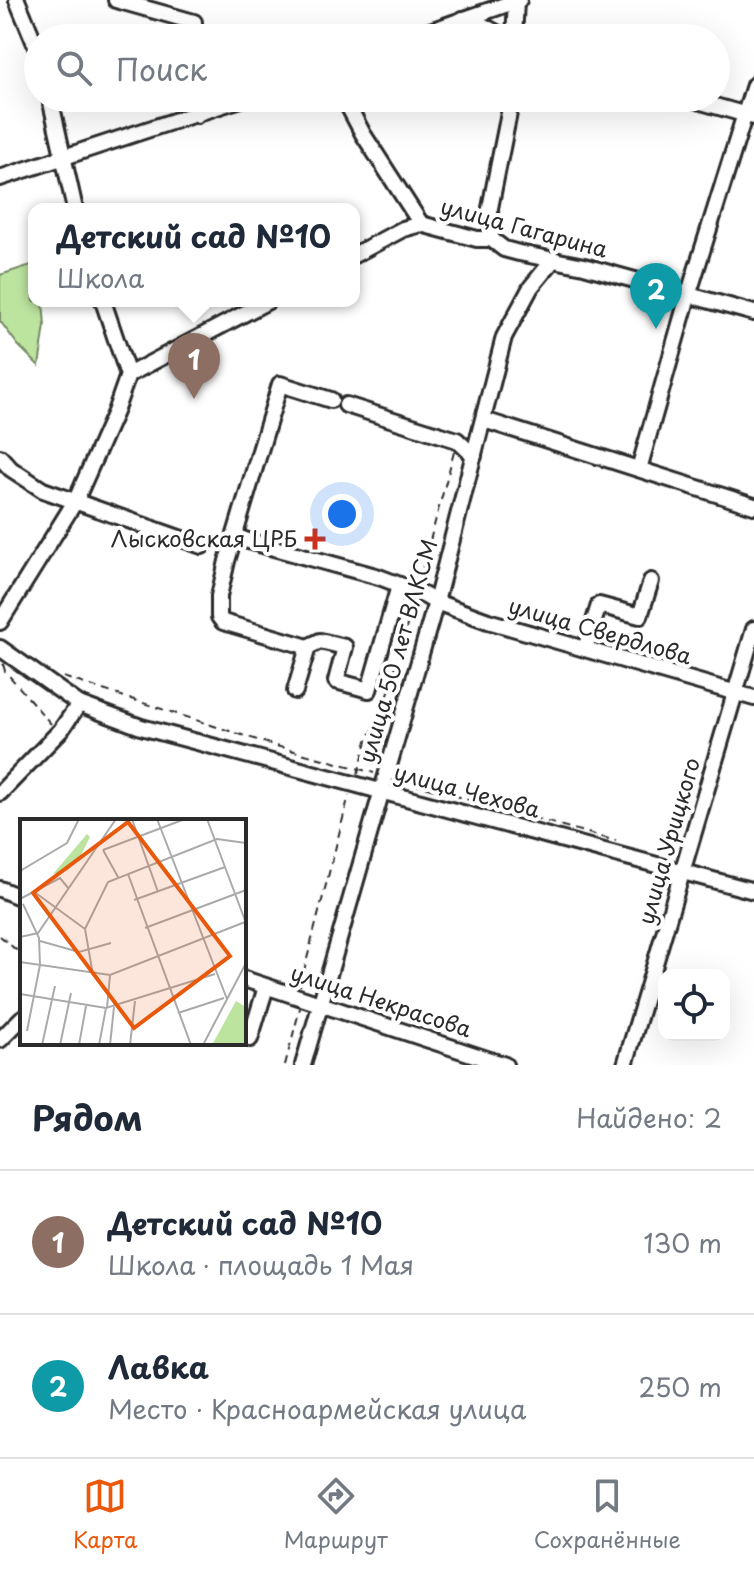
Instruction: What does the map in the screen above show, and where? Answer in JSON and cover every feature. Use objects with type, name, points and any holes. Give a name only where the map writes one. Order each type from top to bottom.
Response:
[{"type":"street","points":[[17,0],[27,24]]},
{"type":"street","points":[[116,0],[194,24]]},
{"type":"street","points":[[448,24],[518,0],[515,24]]},
{"type":"street","points":[[462,19],[480,24]]},
{"type":"street","points":[[639,469],[688,296],[749,116],[754,85]]},
{"type":"street","points":[[53,112],[73,203]]},
{"type":"street","points":[[0,178],[205,112]]},
{"type":"street","points":[[351,112],[421,224],[403,229],[360,252]]},
{"type":"street","points":[[491,239],[490,208],[509,112]]},
{"type":"street","name":"улица Гагарина","points":[[421,224],[477,239],[491,239],[504,249],[554,259],[754,313]]},
{"type":"street","name":"улица 50 лет ВЛКСМ","points":[[303,1065],[436,602],[504,337],[531,287],[554,259]]},
{"type":"street","points":[[0,622],[76,500],[128,375],[105,307]]},
{"type":"street","points":[[128,375],[257,307]]},
{"type":"street","points":[[399,586],[369,690],[336,681],[345,647],[320,641],[308,647],[223,622],[219,617],[219,596],[234,537],[280,384],[457,440],[474,456]]},
{"type":"street","points":[[484,420],[754,506]]},
{"type":"street","points":[[0,457],[11,469],[43,490],[202,546]]},
{"type":"street","name":"улица Свердлова","points":[[234,537],[379,577],[436,602],[754,698]]},
{"type":"street","points":[[585,649],[599,605],[640,616],[651,581]]},
{"type":"street","name":"улица Урицкого","points":[[625,1065],[754,629]]},
{"type":"street","points":[[295,691],[308,647]]},
{"type":"street","name":"улица Чехова","points":[[2,650],[79,704],[141,727],[357,776],[754,891]]},
{"type":"street","points":[[0,793],[61,730],[79,704]]},
{"type":"street","points":[[0,889],[20,897]]},
{"type":"street","name":"улица Некрасова","points":[[246,980],[505,1065]]},
{"type":"street","points":[[250,1039],[266,987]]},
{"type":"street","points":[[0,1040],[20,1020]]},
{"type":"path","points":[[285,1065],[299,1016],[299,990],[344,813],[368,737],[382,717],[457,440]]},
{"type":"path","points":[[2,650],[5,671],[52,724],[48,733]]},
{"type":"path","points":[[65,677],[276,746],[357,776],[626,844]]},
{"type":"path","points":[[0,936],[20,953]]},
{"type":"green space","points":[[28,266],[28,307],[43,307],[45,326],[39,366],[0,321],[0,275]]},
{"type":"place","name":"Лавка","points":[[656,329]]},
{"type":"place","name":"Детский сад №10","points":[[194,399]]},
{"type":"place","name":"Лысковская ЦРБ","points":[[315,539]]}]
